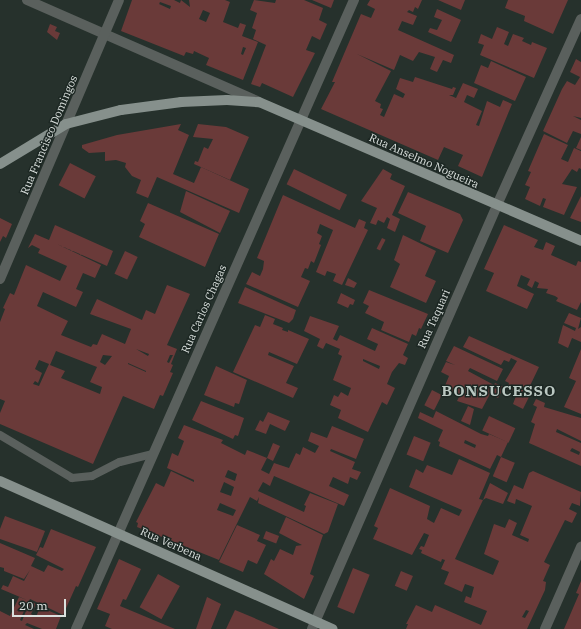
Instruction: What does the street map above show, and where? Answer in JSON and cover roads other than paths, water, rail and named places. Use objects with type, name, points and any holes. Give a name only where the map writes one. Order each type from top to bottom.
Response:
[{"type":"main road","name":"Rua Anselmo Nogueira","points":[[0,164],[66,124],[121,110],[180,102],[227,100],[259,102],[581,241]]},
{"type":"main road","name":"Rua Verbena","points":[[0,481],[314,625],[332,629]]},
{"type":"street","name":"Rua Anselmo Nogueira","points":[[27,0],[259,102]]},
{"type":"street","name":"Rua Francisco Domingos","points":[[0,279],[119,0]]},
{"type":"street","name":"Rua Carlos Chagas","points":[[76,629],[354,0]]},
{"type":"street","name":"Rua Taquari","points":[[314,625],[497,205],[581,19]]},
{"type":"street","points":[[545,629],[581,547]]},
{"type":"lane","points":[[0,435],[72,478],[92,476],[120,462],[153,454]]},
{"type":"district","name":"BONSUCESSO","points":[[499,391]]}]
